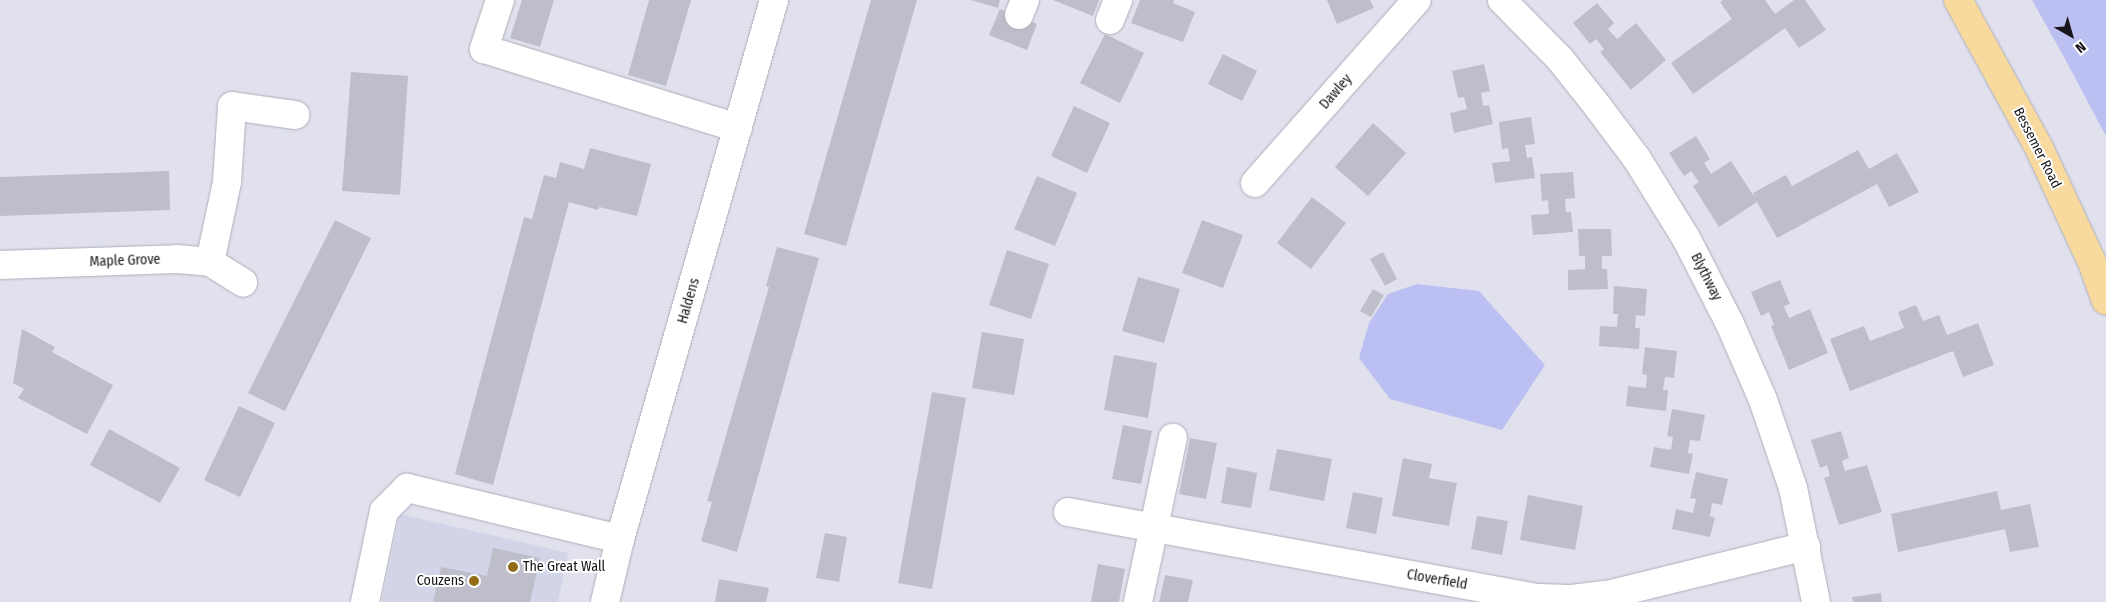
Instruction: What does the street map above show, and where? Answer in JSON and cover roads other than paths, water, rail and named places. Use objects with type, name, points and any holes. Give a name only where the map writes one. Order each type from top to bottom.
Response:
[{"type":"main road","name":"Bessemer Road","points":[[1958,0],[2040,150],[2092,262],[2106,301]]},
{"type":"street","points":[[500,0],[484,49],[738,128]]},
{"type":"street","name":"Haldens","points":[[605,602],[620,539],[774,0]]},
{"type":"street","name":"Dawley","points":[[1255,183],[1417,0]]},
{"type":"street","name":"Blythway","points":[[1502,0],[1560,60],[1598,107],[1637,159],[1686,238],[1730,324],[1764,400],[1793,488],[1816,602]]},
{"type":"street","points":[[210,262],[227,182],[232,106],[295,114]]},
{"type":"street","name":"Maple Grove","points":[[0,265],[177,259],[210,262],[243,283]]},
{"type":"street","points":[[1138,602],[1173,438]]},
{"type":"street","points":[[365,602],[384,511],[407,488],[620,539]]},
{"type":"street","name":"Cloverfield","points":[[1068,512],[1538,598],[1572,599],[1607,595],[1806,546]]},
{"type":"place","name":"The Great Wall","points":[[513,567]]},
{"type":"place","name":"Couzens","points":[[474,581]]}]
